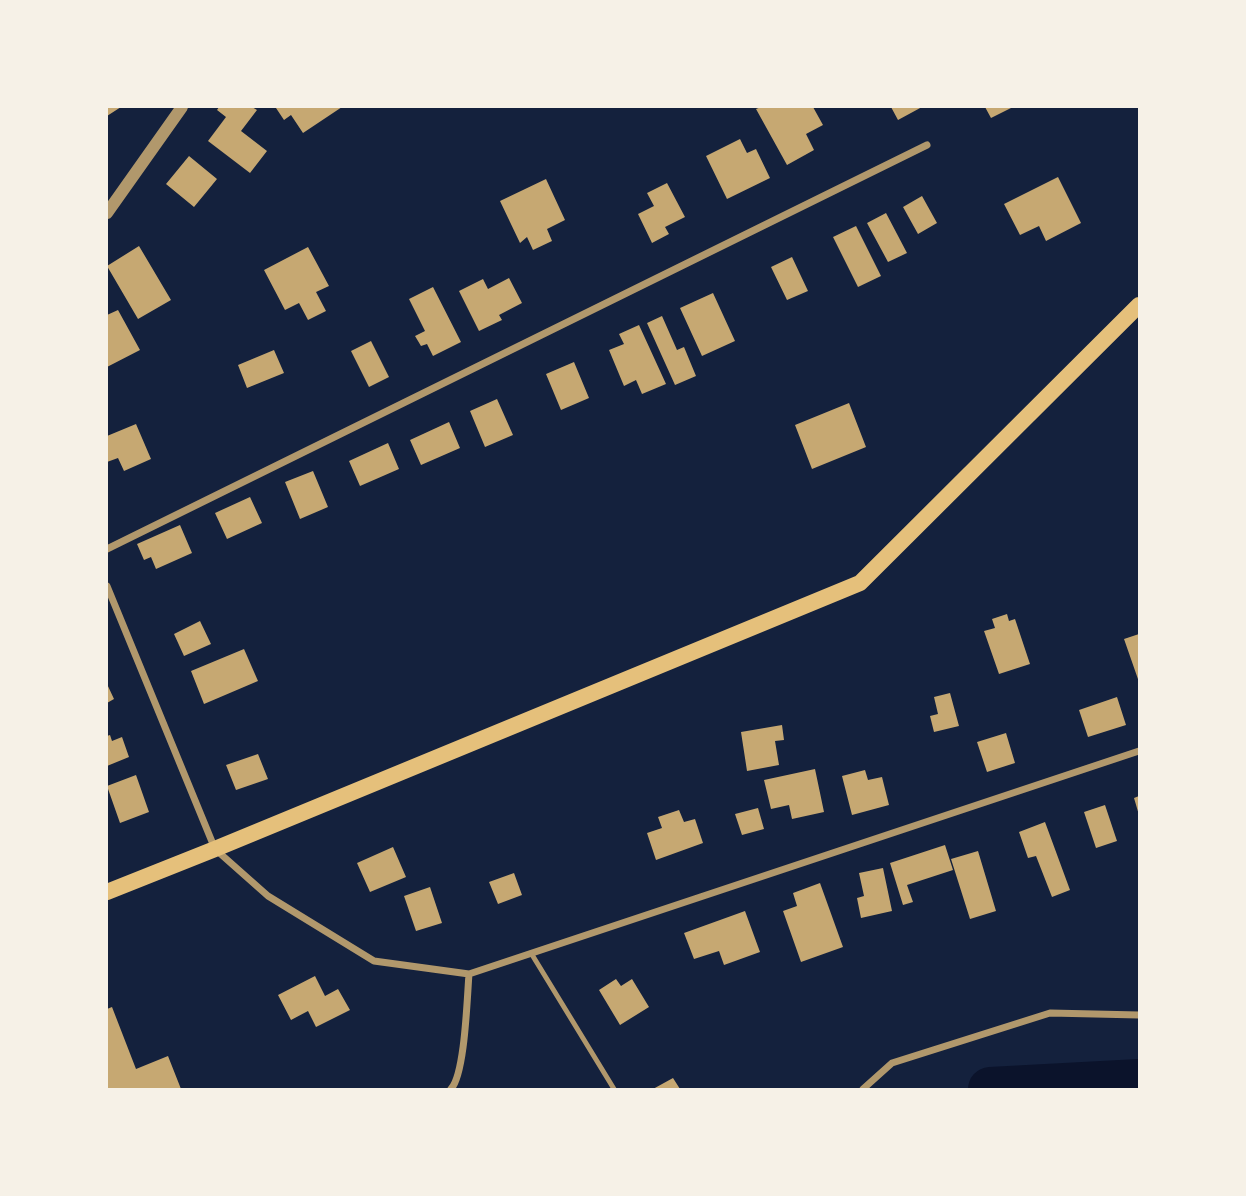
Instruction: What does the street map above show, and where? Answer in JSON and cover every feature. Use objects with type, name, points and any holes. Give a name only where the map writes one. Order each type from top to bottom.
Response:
[{"type":"main road","points":[[107,892],[860,583],[1139,305]]},
{"type":"street","points":[[107,213],[182,107]]},
{"type":"street","points":[[107,549],[927,145]]},
{"type":"street","points":[[107,586],[215,849],[268,896],[374,961],[469,974],[1139,751]]},
{"type":"street","points":[[451,1089],[455,1085],[460,1062],[469,974]]},
{"type":"street","points":[[863,1089],[892,1063],[1050,1013],[1139,1015]]},
{"type":"lane","points":[[531,953],[614,1089]]},
{"type":"building","points":[[107,107],[121,107],[107,116]]},
{"type":"building","points":[[219,107],[252,107],[257,110],[241,131],[267,151],[250,173],[208,141],[226,117],[217,110]]},
{"type":"building","points":[[342,107],[303,133],[291,115],[284,120],[276,108]]},
{"type":"building","points":[[813,107],[823,125],[806,134],[814,150],[787,165],[756,109]]},
{"type":"building","points":[[891,107],[922,107],[898,120]]},
{"type":"building","points":[[985,107],[1013,107],[991,118]]},
{"type":"building","points":[[740,139],[747,153],[756,149],[770,178],[727,199],[706,156]]},
{"type":"building","points":[[189,156],[217,179],[194,207],[166,184]]},
{"type":"building","points":[[1058,177],[1081,223],[1046,241],[1039,226],[1020,235],[1004,204]]},
{"type":"building","points":[[546,179],[565,220],[547,229],[552,241],[533,250],[527,237],[520,243],[500,201]]},
{"type":"building","points":[[667,183],[685,217],[665,227],[669,234],[652,243],[638,214],[654,206],[647,193]]},
{"type":"building","points":[[922,196],[937,223],[918,234],[903,207]]},
{"type":"building","points":[[886,213],[907,253],[888,262],[867,223]]},
{"type":"building","points":[[856,226],[881,276],[858,287],[833,237]]},
{"type":"building","points":[[139,246],[171,300],[138,319],[107,266]]},
{"type":"building","points":[[308,247],[329,286],[316,292],[326,311],[308,320],[299,303],[285,310],[264,270]]},
{"type":"building","points":[[792,257],[808,291],[787,300],[771,267]]},
{"type":"building","points":[[509,278],[522,303],[499,315],[502,320],[479,331],[459,291],[483,279],[488,289]]},
{"type":"building","points":[[433,287],[461,342],[433,356],[427,344],[421,346],[415,336],[425,331],[409,299]]},
{"type":"building","points":[[713,293],[735,341],[702,356],[680,308]]},
{"type":"building","points":[[118,310],[140,350],[107,367],[107,315]]},
{"type":"building","points":[[662,316],[677,350],[684,347],[696,376],[675,385],[647,323]]},
{"type":"building","points":[[639,325],[666,384],[642,394],[636,380],[624,386],[609,350],[624,344],[619,334]]},
{"type":"building","points":[[371,341],[389,377],[369,387],[351,351]]},
{"type":"building","points":[[274,350],[284,373],[247,388],[238,365]]},
{"type":"building","points":[[574,362],[589,398],[561,410],[546,374]]},
{"type":"building","points":[[497,399],[513,435],[485,447],[470,411]]},
{"type":"building","points":[[849,403],[866,447],[812,469],[795,425]]},
{"type":"building","points":[[449,422],[460,448],[421,465],[410,440]]},
{"type":"building","points":[[136,424],[151,459],[124,471],[118,458],[107,462],[107,436]]},
{"type":"building","points":[[388,443],[399,469],[360,486],[349,461]]},
{"type":"building","points":[[313,471],[328,507],[300,519],[285,482]]},
{"type":"building","points":[[250,497],[262,523],[227,539],[215,513]]},
{"type":"building","points":[[180,525],[192,553],[156,569],[151,557],[144,560],[137,544]]},
{"type":"building","points":[[1007,614],[1009,621],[1015,619],[1030,664],[999,674],[984,631],[995,628],[992,619]]},
{"type":"building","points":[[200,621],[211,644],[184,656],[174,634]]},
{"type":"building","points":[[1139,634],[1139,682],[1124,639]]},
{"type":"building","points":[[244,649],[258,681],[204,704],[191,671]]},
{"type":"building","points":[[107,684],[114,699],[107,703]]},
{"type":"building","points":[[950,693],[959,726],[934,732],[930,716],[938,714],[934,697]]},
{"type":"building","points":[[1117,697],[1126,725],[1088,737],[1079,710]]},
{"type":"building","points":[[782,725],[784,740],[775,741],[779,765],[747,771],[741,732]]},
{"type":"building","points":[[1006,733],[1015,763],[987,772],[977,742]]},
{"type":"building","points":[[110,735],[112,741],[122,737],[129,757],[107,766],[107,736]]},
{"type":"building","points":[[258,754],[268,779],[236,790],[226,765]]},
{"type":"building","points":[[815,769],[824,812],[792,819],[789,805],[771,809],[764,780]]},
{"type":"building","points":[[865,770],[868,780],[882,777],[889,805],[852,815],[842,776]]},
{"type":"building","points":[[136,775],[149,812],[120,823],[107,786]]},
{"type":"building","points":[[1139,796],[1139,815],[1134,798]]},
{"type":"building","points":[[1105,805],[1117,841],[1096,848],[1084,812]]},
{"type":"building","points":[[758,808],[764,829],[742,835],[735,814]]},
{"type":"building","points":[[679,810],[684,822],[695,819],[703,843],[656,860],[647,833],[662,828],[658,817]]},
{"type":"building","points":[[1045,822],[1070,890],[1052,897],[1036,856],[1028,858],[1019,832]]},
{"type":"building","points":[[945,845],[953,870],[907,885],[913,902],[903,905],[890,863]]},
{"type":"building","points":[[393,847],[406,877],[370,892],[357,863]]},
{"type":"building","points":[[978,851],[996,911],[970,919],[951,859]]},
{"type":"building","points":[[883,868],[892,911],[861,918],[857,898],[864,896],[859,873]]},
{"type":"building","points":[[514,873],[522,895],[498,904],[489,882]]},
{"type":"building","points":[[820,883],[843,947],[801,962],[783,911],[797,906],[793,893]]},
{"type":"building","points":[[430,887],[442,923],[416,931],[404,896]]},
{"type":"building","points":[[745,911],[760,952],[724,965],[719,951],[694,959],[684,933]]},
{"type":"building","points":[[315,976],[325,996],[338,989],[350,1010],[316,1027],[308,1011],[291,1020],[278,995]]},
{"type":"building","points":[[616,979],[621,986],[632,979],[649,1007],[620,1025],[599,990]]},
{"type":"building","points":[[112,1007],[136,1069],[168,1056],[181,1089],[107,1089],[107,1009]]},
{"type":"building","points":[[673,1078],[680,1089],[653,1089]]},
{"type":"waterway","points":[[990,1089],[1139,1081]]}]
